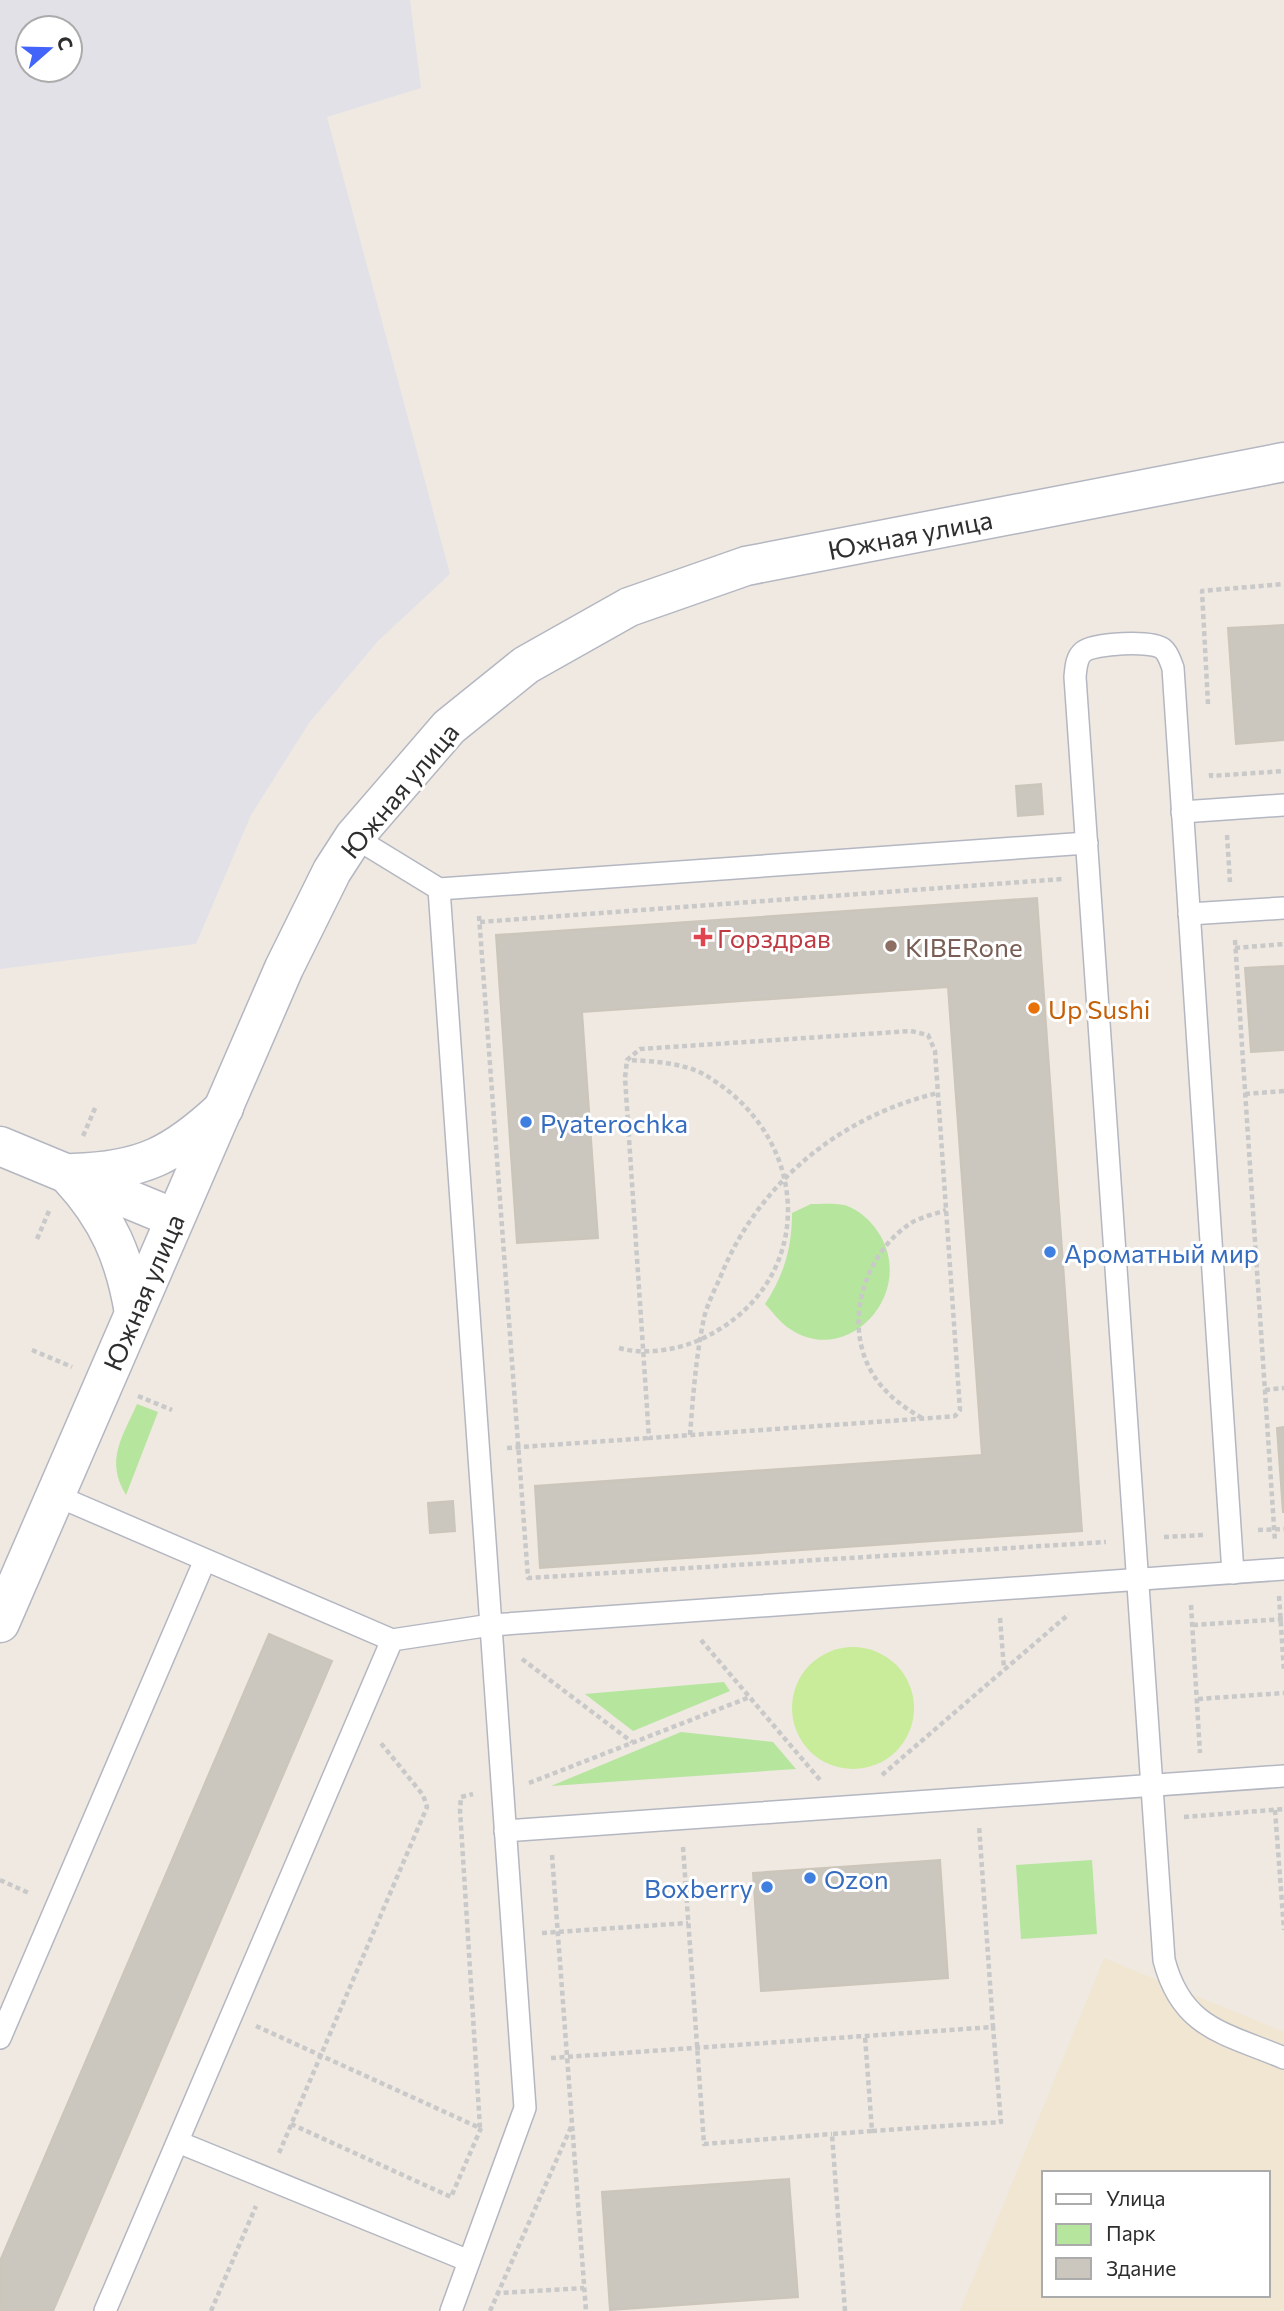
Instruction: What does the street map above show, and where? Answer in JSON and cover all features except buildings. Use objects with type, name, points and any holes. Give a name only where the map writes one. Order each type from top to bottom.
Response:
[{"type":"street","name":"Южная улица","points":[[0,1623],[174,1218],[285,968],[332,871],[354,838],[449,727],[526,665],[629,607],[746,566],[1284,462]]},
{"type":"street","points":[[66,1173],[111,1172],[153,1160],[192,1138],[224,1108]]},
{"type":"street","points":[[0,1146],[174,1218]]},
{"type":"street","points":[[66,1173],[94,1203],[114,1237],[128,1273],[134,1313]]},
{"type":"lane","points":[[1233,1573],[1173,668],[1169,656],[1150,643],[1093,647],[1082,653],[1075,677],[1164,1960],[1171,1986],[1186,2009],[1212,2028],[1284,2058]]},
{"type":"lane","points":[[1182,812],[1284,806]]},
{"type":"lane","points":[[354,838],[439,889],[1087,844]]},
{"type":"lane","points":[[439,889],[525,2108],[451,2311]]},
{"type":"lane","points":[[1189,915],[1284,908]]},
{"type":"lane","points":[[55,1495],[392,1640],[677,1612],[1280,1570]]},
{"type":"lane","points":[[0,2038],[205,1560]]},
{"type":"lane","points":[[105,2311],[392,1640]]},
{"type":"lane","points":[[505,1831],[1284,1776]]},
{"type":"lane","points":[[178,2142],[469,2260]]},
{"type":"path","points":[[1208,710],[1202,591],[1284,584]]},
{"type":"path","points":[[1211,763],[1211,776],[1284,771]]},
{"type":"path","points":[[1223,775],[1280,1570],[1284,1671]]},
{"type":"path","points":[[480,922],[1089,877]]},
{"type":"path","points":[[478,904],[528,1578],[1113,1541]]},
{"type":"path","points":[[1235,948],[1284,944]]},
{"type":"path","points":[[532,1446],[649,1438],[690,1435],[924,1419],[954,1416],[960,1404],[938,1093],[933,1042],[928,1035],[918,1031],[640,1049],[627,1060],[625,1078],[649,1438]]},
{"type":"path","points":[[620,1348],[643,1351],[680,1348],[723,1329],[759,1295],[782,1250],[787,1224],[785,1178],[776,1149],[749,1107],[708,1076],[660,1062],[627,1060]]},
{"type":"path","points":[[1245,1094],[1284,1091]]},
{"type":"path","points":[[690,1435],[705,1316],[733,1246],[785,1178],[834,1135],[901,1101],[938,1093]]},
{"type":"path","points":[[924,1419],[897,1403],[870,1370],[858,1330],[862,1288],[881,1251],[912,1223],[946,1210]]},
{"type":"path","points":[[1265,1390],[1284,1388]]},
{"type":"path","points":[[1151,1756],[1200,1753],[1187,1536]]},
{"type":"path","points":[[677,1612],[844,1807],[1107,1581]]},
{"type":"path","points":[[998,1589],[1004,1669]]},
{"type":"path","points":[[1193,1625],[1282,1619]]},
{"type":"path","points":[[491,1630],[633,1742]]},
{"type":"path","points":[[1198,1699],[1284,1693]]},
{"type":"path","points":[[211,2311],[426,1807],[423,1795],[359,1716]]},
{"type":"path","points":[[681,1818],[704,2144],[1001,2122],[977,1798]]},
{"type":"path","points":[[1155,1819],[1284,1809]]},
{"type":"path","points":[[1275,1810],[1284,1930]]},
{"type":"path","points":[[550,1827],[586,2311]]},
{"type":"path","points":[[513,1935],[688,1923]]},
{"type":"path","points":[[231,2016],[321,2054]]},
{"type":"path","points":[[522,2060],[993,2027]]},
{"type":"path","points":[[865,2036],[872,2131]]},
{"type":"path","points":[[291,2124],[451,2197],[480,2128],[512,2144]]},
{"type":"path","points":[[490,2311],[572,2126]]},
{"type":"path","points":[[832,2134],[845,2311]]},
{"type":"path","points":[[498,2294],[584,2288]]},
{"type":"shaded area","points":[[0,0],[410,0],[421,88],[327,117],[450,574],[378,641],[309,723],[251,815],[196,944],[0,969]]},
{"type":"shaded area","points":[[1104,1958],[1284,2032],[1284,2311],[960,2311]]},
{"type":"green space","points":[[811,1204],[844,1205],[860,1213],[880,1235],[889,1258],[889,1281],[882,1302],[869,1320],[851,1333],[831,1339],[809,1338],[787,1327],[765,1304],[786,1261],[792,1213]]},
{"type":"green space","points":[[137,1404],[158,1412],[126,1495],[120,1482],[116,1460],[121,1439]]},
{"type":"green space","points":[[853,1647],[876,1652],[896,1665],[909,1685],[914,1708],[909,1731],[896,1751],[876,1764],[853,1769],[830,1764],[810,1751],[797,1731],[792,1708],[797,1685],[810,1665],[830,1652]]},
{"type":"green space","points":[[724,1682],[730,1691],[633,1731],[585,1694]]},
{"type":"green space","points":[[681,1732],[773,1742],[796,1769],[551,1786]]},
{"type":"green space","points":[[1092,1860],[1097,1934],[1021,1939],[1016,1865]]},
{"type":"place","name":"Горздрав","points":[[703,937]]},
{"type":"place","name":"KIBERone","points":[[891,946]]},
{"type":"place","name":"Up Sushi","points":[[1034,1008]]},
{"type":"place","name":"Pyaterochka","points":[[526,1122]]},
{"type":"place","name":"Ароматный мир","points":[[1050,1252]]},
{"type":"place","name":"Ozon","points":[[810,1878]]},
{"type":"place","name":"Boxberry","points":[[767,1887]]}]
